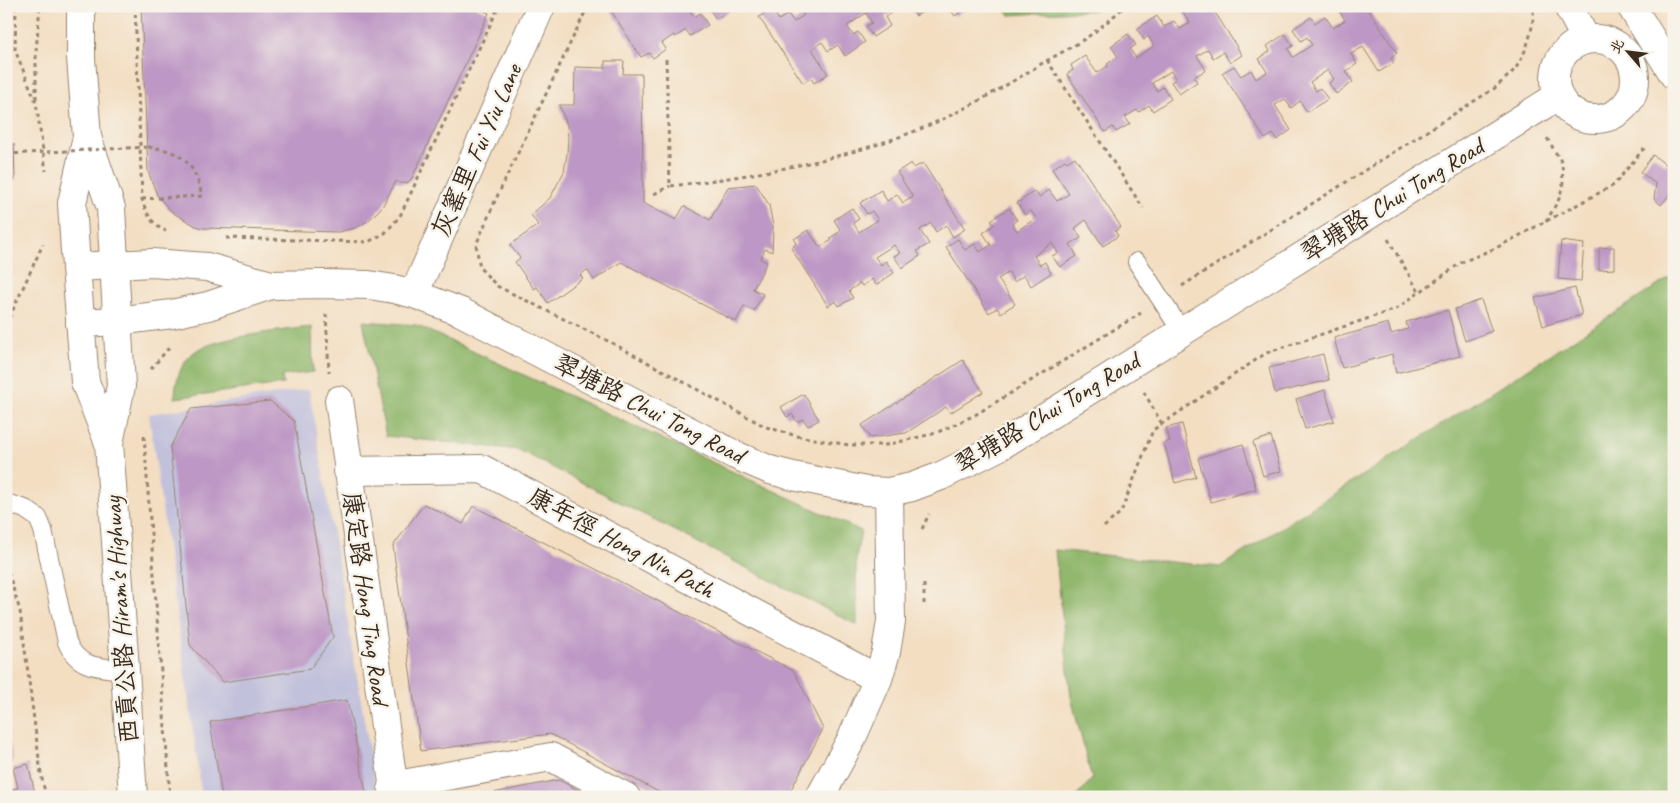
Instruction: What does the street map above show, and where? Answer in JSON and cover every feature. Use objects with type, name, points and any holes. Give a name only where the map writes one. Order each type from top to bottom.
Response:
[{"type":"street","name":"西貢公路 Hiram's Highway","points":[[80,6],[81,58],[87,137],[111,208],[115,264],[122,386],[109,443],[132,797]]},
{"type":"street","name":"灰窰里 Fui Yiu Lane","points":[[414,294],[541,6]]},
{"type":"street","points":[[1568,6],[1586,39]]},
{"type":"street","points":[[1631,6],[1674,75]]},
{"type":"street","points":[[1586,39],[1606,40],[1616,44],[1630,59],[1634,69],[1636,79],[1630,100],[1614,115],[1604,119],[1581,117],[1572,112],[1558,96],[1554,82],[1559,61],[1573,45],[1586,39]]},
{"type":"street","points":[[1634,90],[1674,82]]},
{"type":"street","name":"翠塘路 Chui Tong Road","points":[[76,266],[162,264],[207,267],[271,285],[345,284],[394,289],[414,294],[461,312],[735,455],[770,470],[838,486],[866,491],[889,492],[912,487],[940,476],[1000,446],[1558,96]]},
{"type":"street","name":"西貢公路 Hiram's Highway","points":[[87,137],[72,203],[80,323],[85,382],[109,443]]},
{"type":"street","name":"翠塘路 Chui Tong Road","points":[[80,323],[118,321],[172,314],[208,306],[271,285]]},
{"type":"street","name":"康定路 Hong Ting Road","points":[[334,390],[348,471],[393,792]]},
{"type":"street","name":"康年徑 Hong Nin Path","points":[[348,471],[482,469],[878,679]]},
{"type":"street","points":[[820,797],[850,740],[878,679],[886,652],[891,622],[889,492]]},
{"type":"street","points":[[393,792],[551,758],[626,797]]},
{"type":"lane","points":[[1137,262],[1182,332]]},
{"type":"lane","points":[[6,503],[25,509],[38,518],[43,530],[66,642],[70,651],[77,659],[84,663],[125,670]]},
{"type":"path","points":[[16,6],[15,50],[36,102]]},
{"type":"path","points":[[40,6],[36,51],[36,102],[46,175]]},
{"type":"path","points":[[135,6],[142,198],[148,216],[162,230],[168,232]]},
{"type":"path","points":[[220,238],[368,242],[385,233],[400,216],[499,6]]},
{"type":"path","points":[[588,6],[476,245],[480,268],[498,286],[614,344],[766,427],[797,436],[849,445],[886,445],[936,433],[975,415],[1161,300],[1495,88],[1516,68],[1528,42],[1534,12],[1532,6]]},
{"type":"path","points":[[654,194],[670,186],[770,171],[866,147],[910,132],[995,93],[1092,34],[1125,6]]},
{"type":"path","points":[[666,59],[670,186]]},
{"type":"path","points":[[1047,60],[1143,208]]},
{"type":"path","points":[[6,132],[8,173],[7,154],[148,147],[172,151],[182,158],[196,174],[202,196],[142,198]]},
{"type":"path","points":[[1546,137],[1562,163],[1563,184],[1559,199],[1546,222]]},
{"type":"path","points":[[6,138],[8,158],[6,161]]},
{"type":"path","points":[[1104,527],[1121,512],[1153,430],[1266,353],[1396,308],[1462,262],[1496,248],[1614,185],[1645,147]]},
{"type":"path","points":[[1388,238],[1419,292]]},
{"type":"path","points":[[6,325],[44,241]]},
{"type":"path","points":[[326,308],[327,365],[334,390]]},
{"type":"path","points":[[149,371],[167,350],[175,344]]},
{"type":"path","points":[[1143,390],[1162,424]]},
{"type":"path","points":[[143,434],[170,797]]},
{"type":"path","points":[[6,565],[20,611],[41,774],[46,797]]},
{"type":"shaded area","points":[[309,389],[377,797],[202,797],[149,414]]},
{"type":"green space","points":[[1003,6],[1105,6],[1095,10],[1009,15]]},
{"type":"green space","points":[[1674,275],[1674,797],[1076,797],[1092,779],[1071,697],[1055,550],[1220,567]]},
{"type":"green space","points":[[363,321],[416,325],[861,531],[856,558],[857,625],[519,450],[386,436]]},
{"type":"green space","points":[[312,327],[313,372],[282,376],[283,384],[175,398],[177,379],[182,368],[193,353],[203,347],[250,335]]},
{"type":"building","points":[[141,6],[474,6],[489,13],[412,178],[407,183],[396,181],[382,207],[368,221],[355,228],[338,232],[203,228],[175,214],[168,208],[157,195],[148,171]]},
{"type":"building","points":[[608,6],[693,6],[689,9],[694,17],[700,13],[708,25],[690,36],[686,30],[675,37],[674,35],[662,43],[666,49],[653,58],[649,53],[641,57]]},
{"type":"building","points":[[733,6],[734,8],[716,19],[708,7]]},
{"type":"building","points":[[799,6],[894,6],[896,10],[885,17],[890,26],[873,37],[866,26],[872,23],[866,13],[847,26],[853,35],[858,32],[865,42],[845,56],[838,45],[828,51],[822,42],[812,49],[828,74],[814,83],[811,78],[803,83],[759,17],[772,9],[779,20],[788,14],[794,22],[804,15]]},
{"type":"building","points":[[910,6],[932,6],[916,16]]},
{"type":"building","points":[[948,6],[970,6],[955,16]]},
{"type":"building","points":[[1179,6],[1211,6],[1242,55],[1230,63],[1223,52],[1213,58],[1208,49],[1197,56],[1206,70],[1194,77],[1197,82],[1179,94],[1171,82],[1176,79],[1171,71],[1152,83],[1157,91],[1163,87],[1171,99],[1153,111],[1149,105],[1139,112],[1137,110],[1125,117],[1130,124],[1116,132],[1113,127],[1105,132],[1067,74],[1073,70],[1071,65],[1085,56],[1097,73],[1118,57],[1111,46],[1128,34],[1136,45],[1130,49],[1136,58],[1154,46],[1148,36],[1144,40],[1137,29],[1157,16],[1164,27],[1174,21],[1180,29],[1190,23]]},
{"type":"building","points":[[1336,6],[1366,6],[1397,53],[1391,58],[1394,63],[1379,72],[1363,47],[1351,54],[1357,64],[1346,71],[1353,82],[1336,94],[1329,83],[1334,79],[1328,70],[1310,82],[1316,91],[1320,88],[1328,99],[1307,112],[1300,101],[1291,108],[1285,99],[1275,105],[1291,130],[1277,140],[1273,134],[1265,139],[1222,73],[1234,66],[1241,76],[1251,70],[1256,79],[1267,72],[1259,59],[1270,51],[1267,46],[1285,34],[1293,46],[1288,49],[1293,57],[1312,45],[1307,37],[1301,41],[1293,29],[1311,17],[1315,23],[1325,16],[1333,28],[1345,20]]},
{"type":"building","points":[[605,61],[624,61],[623,74],[642,74],[643,203],[676,220],[684,206],[710,220],[728,187],[756,184],[769,205],[773,226],[772,252],[765,249],[760,259],[767,262],[753,289],[763,294],[754,311],[744,306],[736,322],[621,262],[594,280],[587,270],[580,275],[583,278],[548,303],[537,287],[534,289],[515,262],[520,258],[510,245],[538,225],[531,215],[550,198],[564,172],[568,137],[567,125],[559,105],[574,105],[575,67],[605,68]]},
{"type":"building","points":[[14,144],[15,180],[6,180],[6,145]]},
{"type":"building","points":[[1653,155],[1666,165],[1668,162],[1674,166],[1674,189],[1661,205],[1654,199],[1656,184],[1640,172]]},
{"type":"building","points":[[1075,157],[1121,227],[1115,231],[1118,236],[1103,246],[1086,220],[1075,228],[1081,238],[1070,244],[1077,256],[1060,267],[1052,256],[1058,253],[1052,243],[1034,256],[1040,265],[1045,262],[1051,273],[1031,286],[1024,275],[1014,282],[1009,272],[998,279],[1015,304],[1001,313],[997,308],[989,313],[946,247],[958,239],[965,250],[975,244],[980,252],[991,245],[983,233],[994,225],[991,220],[1009,208],[1017,220],[1012,223],[1017,231],[1036,218],[1031,211],[1025,215],[1017,203],[1035,191],[1039,197],[1049,190],[1057,201],[1069,194],[1052,169],[1065,160],[1067,162]]},
{"type":"building","points":[[911,163],[914,168],[923,163],[965,229],[953,237],[946,225],[936,232],[931,223],[920,230],[929,244],[917,251],[920,256],[902,268],[894,256],[900,253],[894,245],[875,257],[881,265],[886,261],[894,273],[876,285],[872,279],[862,286],[860,283],[849,291],[853,298],[839,306],[836,301],[828,306],[791,248],[796,244],[794,239],[808,230],[820,247],[832,240],[830,238],[841,231],[834,220],[852,208],[859,219],[853,223],[859,232],[878,220],[872,211],[867,214],[860,203],[881,190],[887,201],[897,194],[903,203],[913,197],[897,172]]},
{"type":"building","points":[[1561,241],[1584,244],[1581,281],[1558,279]]},
{"type":"building","points":[[1614,247],[1614,269],[1599,270],[1599,248]]},
{"type":"building","points":[[1575,288],[1582,315],[1543,326],[1535,298]]},
{"type":"building","points":[[1481,300],[1492,331],[1465,341],[1455,309]]},
{"type":"building","points":[[1448,310],[1460,356],[1396,373],[1392,354],[1342,368],[1334,338],[1388,323],[1391,334],[1408,329],[1406,322]]},
{"type":"building","points":[[1323,354],[1329,380],[1275,393],[1269,368]]},
{"type":"building","points":[[963,360],[983,392],[950,413],[946,407],[906,433],[870,438],[862,425]]},
{"type":"building","points":[[1325,390],[1334,421],[1305,429],[1296,399]]},
{"type":"building","points":[[804,394],[819,420],[808,426],[803,419],[797,422],[792,414],[787,417],[781,407]]},
{"type":"building","points":[[270,401],[294,421],[333,637],[310,669],[223,682],[190,645],[170,447],[191,409]]},
{"type":"building","points":[[1182,424],[1196,477],[1175,483],[1164,443],[1170,441],[1166,428]]},
{"type":"building","points":[[1271,436],[1281,471],[1263,476],[1253,442]]},
{"type":"building","points":[[1243,444],[1256,489],[1211,502],[1198,458]]},
{"type":"building","points":[[424,504],[463,524],[473,506],[794,671],[823,729],[787,797],[668,797],[550,734],[421,751],[393,546]]},
{"type":"building","points":[[347,700],[367,797],[222,797],[210,722]]},
{"type":"building","points":[[6,737],[8,737],[13,759],[6,761]]},
{"type":"building","points":[[28,764],[36,797],[11,797],[10,790],[18,788],[13,768]]},
{"type":"building","points":[[559,780],[591,797],[478,797],[478,796]]}]
